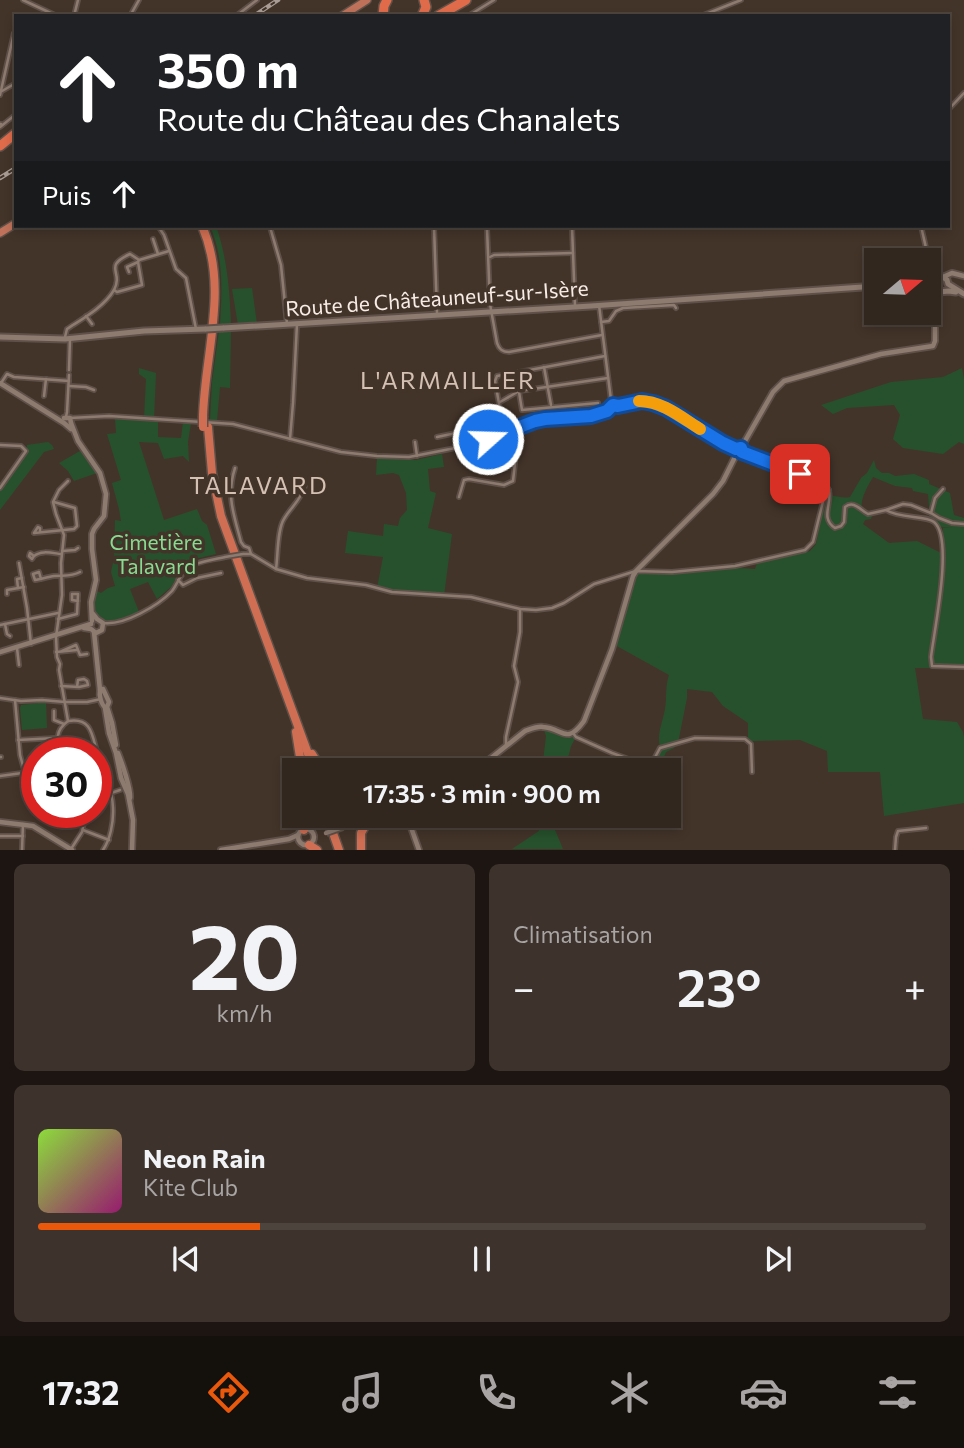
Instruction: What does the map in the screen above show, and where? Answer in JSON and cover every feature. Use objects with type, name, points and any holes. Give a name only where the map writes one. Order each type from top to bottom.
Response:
[{"type":"highway","points":[[442,14],[466,0]]},
{"type":"highway","points":[[451,14],[475,0]]},
{"type":"highway","points":[[0,140],[14,129]]},
{"type":"highway","points":[[0,146],[14,135]]},
{"type":"highway","points":[[205,228],[217,258],[220,296],[205,416],[212,473],[221,516],[308,758]]},
{"type":"highway","points":[[299,734],[301,758]]},
{"type":"highway","points":[[299,734],[315,758]]},
{"type":"highway","points":[[305,833],[306,828]]},
{"type":"highway","points":[[333,828],[341,849]]},
{"type":"highway","points":[[361,849],[362,828]]},
{"type":"main road","points":[[345,14],[367,0]]},
{"type":"main road","points":[[942,285],[963,293]]},
{"type":"main road","name":"Route de Châteauneuf-sur-Isère","points":[[0,337],[68,339],[144,331],[575,307],[864,287]]},
{"type":"street","points":[[23,0],[53,14]]},
{"type":"street","points":[[239,14],[257,0]]},
{"type":"street","points":[[471,14],[494,0]]},
{"type":"street","points":[[706,14],[741,0]]},
{"type":"street","points":[[1,93],[14,33]]},
{"type":"street","points":[[950,108],[964,93]]},
{"type":"street","points":[[159,228],[176,269],[186,278],[196,329]]},
{"type":"street","points":[[270,228],[281,265],[287,324]]},
{"type":"street","points":[[433,228],[437,314]]},
{"type":"street","points":[[488,228],[491,311],[498,346],[503,351],[602,335]]},
{"type":"street","points":[[572,228],[575,307]]},
{"type":"street","points":[[921,228],[926,248]]},
{"type":"street","points":[[153,239],[158,254]]},
{"type":"street","points":[[129,272],[127,267],[138,261],[169,251]]},
{"type":"street","points":[[489,258],[494,255],[573,253]]},
{"type":"street","points":[[114,290],[117,292],[142,285],[138,261],[134,256],[130,254],[118,260],[115,265],[117,279],[114,290],[86,316],[66,329],[69,419],[79,444],[100,473],[107,498],[104,516],[92,534],[96,580],[91,610],[100,666],[101,699],[106,707],[121,778],[128,794],[133,833],[131,849]]},
{"type":"street","points":[[942,281],[950,274],[964,276]]},
{"type":"street","points":[[599,305],[613,405]]},
{"type":"street","points":[[601,321],[609,321],[615,311],[623,308],[674,305],[676,308]]},
{"type":"street","points":[[86,316],[92,324]]},
{"type":"street","points":[[290,439],[297,324]]},
{"type":"street","points":[[490,758],[525,731],[533,728],[543,727],[560,733],[573,733],[578,729],[590,707],[612,649],[633,576],[713,494],[773,392],[784,381],[881,354],[932,347],[935,326]]},
{"type":"street","points":[[504,432],[495,378],[605,356]]},
{"type":"street","points":[[544,367],[551,407]]},
{"type":"street","points":[[94,390],[46,379],[7,374],[0,383],[57,418],[109,416],[233,424],[341,452],[409,457],[471,445],[545,419],[591,416],[607,411],[613,405]]},
{"type":"street","points":[[499,403],[519,390],[608,378]]},
{"type":"street","points":[[44,396],[46,379]]},
{"type":"street","points":[[519,390],[522,410],[598,403]]},
{"type":"street","points":[[613,405],[642,401],[659,405],[739,451],[825,484],[830,498],[827,519],[835,528],[844,522],[845,506],[849,504],[854,504],[868,514],[903,504],[911,505],[952,523],[964,524]]},
{"type":"street","points":[[466,418],[471,445]]},
{"type":"street","points":[[459,497],[464,480],[504,485],[513,481],[519,427]]},
{"type":"street","points":[[437,437],[480,428]]},
{"type":"street","points":[[415,442],[418,456]]},
{"type":"street","points":[[0,445],[21,446],[26,451],[0,488]]},
{"type":"street","points":[[234,468],[230,486],[231,511],[241,542],[249,548],[251,554]]},
{"type":"street","points":[[57,737],[66,722],[60,664],[56,652],[64,540],[53,502],[62,485],[68,481]]},
{"type":"street","points":[[276,569],[283,520],[303,495],[305,486]]},
{"type":"street","points":[[932,513],[935,498],[943,489]]},
{"type":"street","points":[[0,652],[81,628],[126,620],[171,592],[190,566],[243,554],[251,554],[276,569],[307,578],[366,585],[392,592],[471,597],[520,609],[552,608],[594,584],[636,571],[672,572],[735,566],[805,550],[813,542],[825,493],[829,490]]},
{"type":"street","points":[[40,533],[77,526],[76,511],[72,507],[53,502]]},
{"type":"street","points":[[886,510],[892,514],[930,519],[942,533],[944,564],[932,666],[964,667]]},
{"type":"street","points":[[34,556],[36,553],[62,553],[78,548]]},
{"type":"street","points":[[19,564],[31,643]]},
{"type":"street","points":[[41,579],[74,576],[80,572]]},
{"type":"street","points":[[178,580],[183,585],[197,578],[221,573]]},
{"type":"street","points":[[18,588],[17,579],[22,578]]},
{"type":"street","points":[[7,594],[7,590],[24,587]]},
{"type":"street","points":[[58,619],[77,614],[78,601]]},
{"type":"street","points":[[506,745],[518,682],[514,666],[520,632],[520,609]]},
{"type":"street","points":[[10,636],[2,624],[59,613]]},
{"type":"street","points":[[94,626],[105,624]]},
{"type":"street","points":[[17,648],[19,665]]},
{"type":"street","points":[[56,652],[78,650],[80,655],[87,654]]},
{"type":"street","points":[[61,686],[77,687]]},
{"type":"street","points":[[102,689],[109,702],[106,707]]},
{"type":"street","points":[[0,698],[64,702],[101,699]]},
{"type":"street","points":[[15,700],[21,754]]},
{"type":"street","points":[[54,711],[54,720],[78,720],[89,727],[93,737]]},
{"type":"street","points":[[573,733],[576,737],[645,765],[652,763],[660,748],[695,738],[748,740],[751,744],[752,772]]},
{"type":"street","points":[[0,776],[21,773]]},
{"type":"street","points":[[112,792],[120,790]]},
{"type":"street","points":[[112,800],[112,818]]},
{"type":"street","points":[[0,822],[21,824]]},
{"type":"street","points":[[22,849],[23,828]]},
{"type":"street","points":[[37,828],[71,849],[83,830],[108,840]]},
{"type":"street","points":[[103,849],[110,828]]},
{"type":"street","points":[[221,849],[289,839],[305,833],[325,833],[339,828]]},
{"type":"street","points":[[411,828],[419,849]]},
{"type":"street","points":[[895,849],[898,831],[926,828]]},
{"type":"street","points":[[299,842],[305,833]]},
{"type":"street","points":[[305,833],[313,845]]},
{"type":"street","points":[[289,839],[303,845],[313,845],[325,833]]},
{"type":"street","points":[[0,836],[23,836]]},
{"type":"green space","points":[[211,228],[217,228],[223,250],[231,325],[220,325],[220,262]]},
{"type":"green space","points":[[252,288],[257,324],[238,325],[232,289]]},
{"type":"green space","points":[[231,330],[230,388],[220,387],[217,421],[210,420],[219,331]]},
{"type":"green space","name":"Cimetière Talavard","points":[[139,368],[156,373],[154,420],[158,420],[158,437],[181,438],[183,422],[191,423],[189,462],[183,456],[164,459],[158,443],[139,442],[164,520],[197,509],[202,521],[207,525],[216,554],[191,560],[171,587],[157,599],[148,582],[130,589],[139,612],[122,620],[109,622],[97,615],[94,606],[97,591],[101,593],[115,586],[111,572],[115,520],[121,521],[112,483],[121,480],[107,434],[116,433],[115,418],[144,419],[146,379],[139,374]]},
{"type":"green space","points":[[962,368],[964,444],[959,442],[943,454],[903,448],[893,439],[900,415],[894,405],[847,408],[833,414],[821,405],[891,382],[943,377]]},
{"type":"green space","points":[[48,442],[54,449],[44,452],[0,510],[0,490],[26,453],[27,445]]},
{"type":"green space","points":[[80,451],[97,473],[74,481],[59,463]]},
{"type":"green space","points":[[442,454],[444,467],[428,469],[430,491],[436,493],[428,528],[452,534],[444,596],[392,592],[377,588],[383,557],[345,553],[348,531],[383,536],[384,524],[398,526],[400,518],[407,510],[406,493],[399,475],[376,475],[377,458],[416,460]]},
{"type":"green space","points":[[874,460],[876,468],[882,473],[895,476],[914,474],[950,493],[954,515],[964,518],[964,668],[915,668],[923,719],[957,722],[963,732],[964,803],[884,816],[880,772],[828,772],[827,751],[800,740],[751,741],[748,738],[748,723],[723,706],[712,692],[687,689],[678,743],[666,752],[664,758],[655,758],[660,748],[659,733],[669,675],[615,645],[636,575],[711,569],[755,569],[757,563],[810,551],[816,544],[826,495],[850,497]],"holes":[[[873,477],[895,486],[912,488],[913,491],[928,494],[930,519],[939,527],[953,528],[943,528],[943,554],[917,541],[889,543],[863,524],[865,520],[871,519],[873,514],[863,512],[862,508],[864,494]]]},
{"type":"green space","points":[[46,702],[47,728],[22,730],[21,705]]},
{"type":"green space","points":[[543,727],[573,733],[576,737],[568,758],[543,758],[546,736]]},
{"type":"green space","points":[[538,828],[554,828],[563,849],[512,849],[539,831]]},
{"type":"railway","points":[[257,14],[278,0]]},
{"type":"railway","points":[[0,178],[14,169]]},
{"type":"slow traffic","points":[[639,401],[666,408],[700,429]]},
{"type":"district","name":"L'ARMAILLER","points":[[448,381]]},
{"type":"district","name":"TALAVARD","points":[[259,486]]},
{"type":"route","points":[[488,439],[535,421],[591,416],[607,411],[613,405],[647,401],[666,408],[723,443],[736,449],[739,447],[742,452],[800,474]]}]
